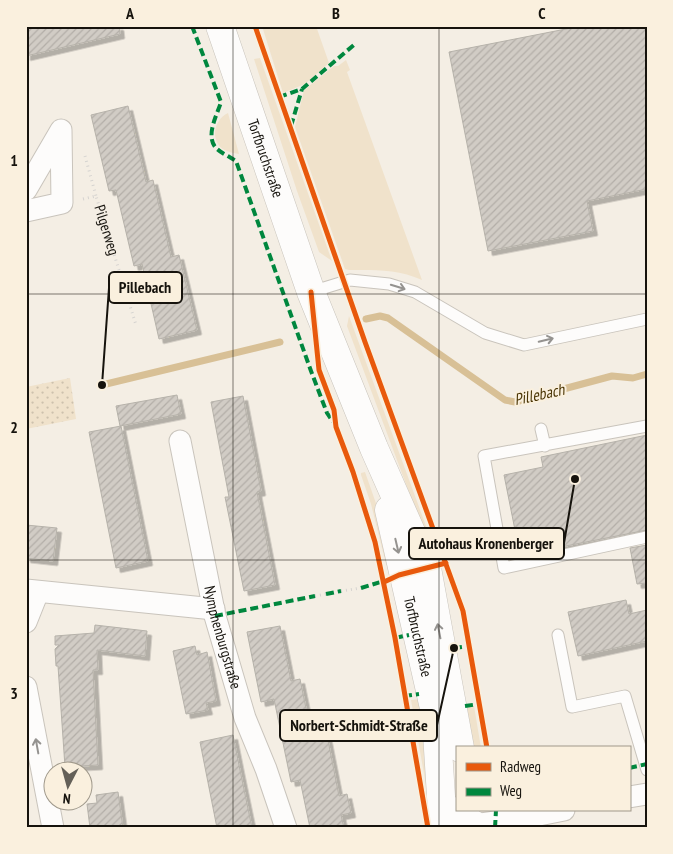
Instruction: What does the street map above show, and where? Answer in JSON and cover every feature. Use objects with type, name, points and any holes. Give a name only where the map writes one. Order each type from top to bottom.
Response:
[{"type":"main road","name":"Torfbruchstraße","points":[[220,26],[311,292],[374,448],[427,568],[460,746]]},
{"type":"main road","name":"Torfbruchstraße","points":[[374,448],[436,716],[444,828]]},
{"type":"main road","points":[[436,716],[456,798]]},
{"type":"street","points":[[26,190],[61,130],[62,203],[26,211]]},
{"type":"street","name":"Nymphenburgstraße","points":[[180,441],[214,609],[245,718],[266,769],[286,828]]},
{"type":"street","points":[[26,622],[32,591],[214,609]]},
{"type":"street","points":[[26,687],[53,828]]},
{"type":"street","points":[[630,797],[647,794]]},
{"type":"street","points":[[471,820],[529,817],[554,812]]},
{"type":"lane","points":[[311,292],[350,280],[389,284],[414,292],[485,333],[524,345],[647,319]]},
{"type":"lane","points":[[647,426],[484,456],[504,568],[647,537]]},
{"type":"lane","points":[[541,429],[545,446]]},
{"type":"lane","points":[[558,635],[572,707],[625,696],[647,770]]},
{"type":"path","points":[[444,539],[469,533]]},
{"type":"path","points":[[341,591],[361,588]]},
{"type":"path","points":[[315,596],[326,594]]},
{"type":"shaded area","points":[[262,26],[316,26],[329,63],[305,84],[283,93]]},
{"type":"shaded area","points":[[260,58],[332,261],[319,252],[297,191],[254,59]]},
{"type":"shaded area","points":[[346,60],[350,70],[347,72],[422,280],[395,272],[345,269],[295,127],[304,90],[334,66],[338,66]]},
{"type":"shaded area","points":[[228,113],[239,154],[225,150],[216,140],[216,126],[221,118]]},
{"type":"shaded area","points":[[349,316],[437,556],[413,503],[347,326]]},
{"type":"shaded area","points":[[70,378],[76,419],[26,429],[26,387]]},
{"type":"shaded area","points":[[365,472],[385,529],[389,570],[361,475],[361,473]]},
{"type":"shaded area","points":[[420,699],[422,701],[430,808],[411,700]]},
{"type":"shaded area","points":[[474,706],[481,746],[471,746],[465,707]]},
{"type":"building","points":[[26,26],[119,26],[120,34],[26,56]]},
{"type":"building","points":[[581,26],[647,26],[647,189],[587,201],[593,231],[488,251],[449,52]]},
{"type":"building","points":[[128,106],[146,182],[153,180],[171,257],[179,255],[197,330],[159,339],[142,264],[134,266],[116,190],[109,191],[91,115]]},
{"type":"building","points":[[177,395],[181,414],[120,426],[116,406]]},
{"type":"building","points":[[243,396],[261,491],[257,492],[275,585],[244,591],[225,497],[229,497],[211,402]]},
{"type":"building","points":[[121,426],[148,561],[116,568],[89,432]]},
{"type":"building","points":[[647,435],[647,530],[520,555],[504,475],[543,467],[541,457]]},
{"type":"building","points":[[26,525],[57,528],[53,561],[26,558]]},
{"type":"building","points":[[647,545],[647,583],[637,584],[630,548]]},
{"type":"building","points":[[626,600],[629,614],[647,610],[647,641],[578,656],[568,612]]},
{"type":"building","points":[[95,625],[147,631],[145,656],[97,650],[98,670],[93,670],[98,765],[92,765],[92,762],[65,762],[58,666],[56,666],[55,649],[59,645],[55,645],[55,636],[94,633]]},
{"type":"building","points":[[280,626],[291,681],[300,679],[308,718],[323,715],[339,796],[347,794],[351,813],[341,815],[344,828],[310,828],[300,780],[291,782],[274,699],[261,702],[247,632]]},
{"type":"building","points":[[195,646],[197,655],[207,652],[216,701],[206,703],[208,710],[186,714],[173,651]]},
{"type":"building","points":[[233,735],[252,828],[217,828],[200,742]]},
{"type":"building","points":[[118,792],[123,828],[90,828],[88,812],[92,812],[92,804],[97,803],[96,795]]},
{"type":"waterway","name":"Pillebach","points":[[366,319],[380,316],[388,318],[505,400],[515,402],[612,376],[633,378],[647,374]]},
{"type":"waterway","name":"Pillebach","points":[[102,385],[280,342]]},
{"type":"marked path","points":[[192,26],[221,102],[213,125],[213,143],[218,150],[236,161],[311,371],[327,413],[333,422]]},
{"type":"marked path","points":[[279,97],[302,89],[355,44]]},
{"type":"marked path","points":[[291,126],[302,89]]},
{"type":"marked path","points":[[361,588],[387,580]]},
{"type":"marked path","points":[[326,594],[341,591]]},
{"type":"marked path","points":[[215,616],[315,596]]},
{"type":"marked path","points":[[395,638],[409,635]]},
{"type":"marked path","points":[[454,648],[469,646]]},
{"type":"marked path","points":[[404,696],[419,694]]},
{"type":"marked path","points":[[465,706],[479,704]]},
{"type":"marked path","points":[[630,768],[647,764]]},
{"type":"marked path","points":[[495,828],[496,812]]},
{"type":"cycle path","points":[[255,26],[365,342],[463,611],[487,746]]},
{"type":"cycle path","points":[[311,292],[319,370],[334,410],[336,427],[353,472],[375,542],[395,638],[428,828]]},
{"type":"cycle path","points":[[384,582],[399,575],[446,563]]},
{"type":"place","name":"Pillebach","points":[[102,385]]},
{"type":"place","name":"Autohaus Kronenberger","points":[[575,479]]},
{"type":"place","name":"Norbert-Schmidt-Straße","points":[[454,648]]}]
